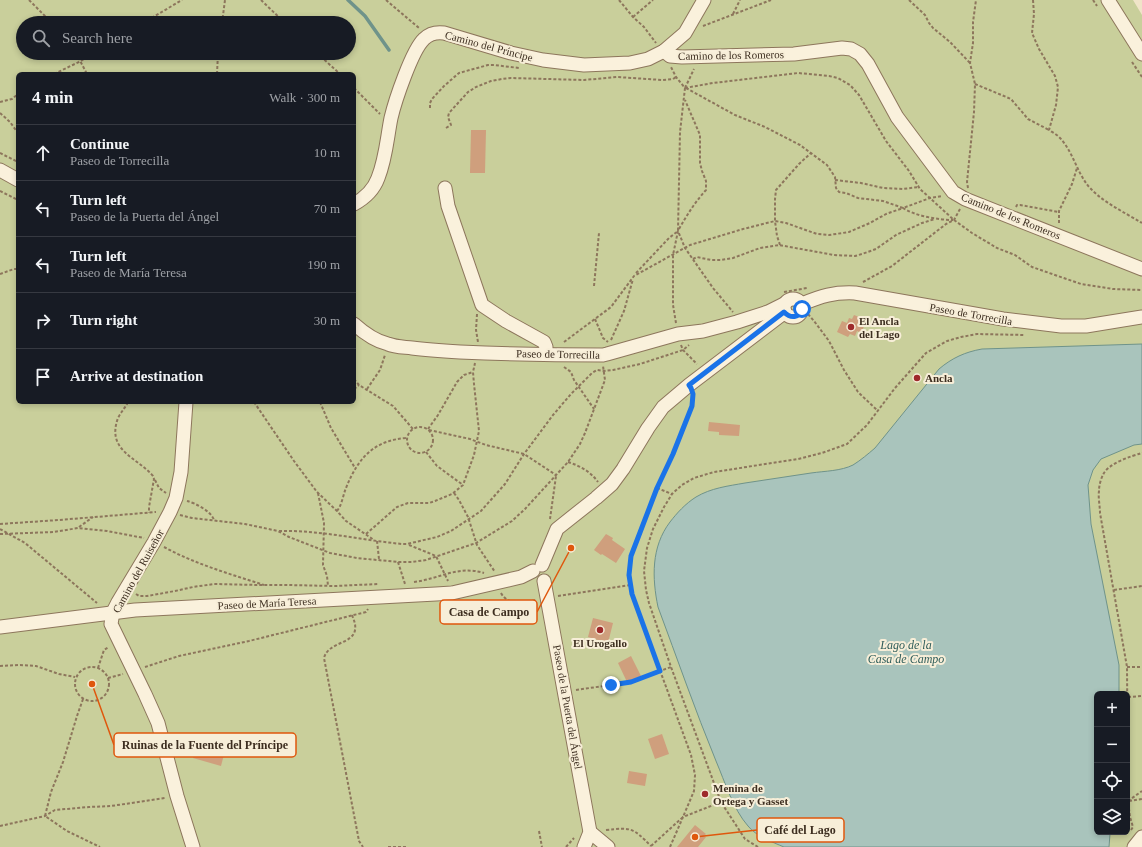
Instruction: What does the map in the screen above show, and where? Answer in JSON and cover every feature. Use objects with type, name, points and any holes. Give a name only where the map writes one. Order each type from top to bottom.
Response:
[{"type":"street","points":[[667,54],[685,33],[704,0]]},
{"type":"street","points":[[1108,0],[1142,54]]},
{"type":"street","name":"Camino del Príncipe","points":[[426,37],[436,33],[444,33],[516,54],[543,60],[584,65],[635,63],[667,54]]},
{"type":"street","points":[[356,203],[365,197],[378,178],[384,163],[391,120],[398,95],[414,54],[418,46],[426,37]]},
{"type":"street","name":"Camino de los Romeros","points":[[667,54],[674,57],[794,54],[842,48],[851,49],[860,54],[873,73],[897,116],[953,192],[966,199],[1142,269]]},
{"type":"street","points":[[0,170],[16,179]]},
{"type":"street","points":[[445,188],[448,206],[482,305],[506,321],[544,342],[550,352]]},
{"type":"street","name":"Paseo de Torrecilla","points":[[356,326],[376,340],[388,344],[432,350],[479,353],[606,351],[678,334],[703,331],[737,322],[768,312],[793,298],[799,300],[802,307],[827,295],[841,292],[855,293],[1002,319],[1061,326],[1086,326],[1142,317]]},
{"type":"street","points":[[537,568],[557,529],[605,490],[623,470],[656,416],[667,403],[705,372],[783,303]]},
{"type":"street","name":"Camino del Ruiseñor","points":[[186,404],[181,472],[176,498],[154,542],[113,612],[111,624],[158,723],[177,796],[193,847]]},
{"type":"street","name":"Paseo de María Teresa","points":[[0,627],[135,610],[452,593],[495,580],[521,577],[537,568]]},
{"type":"street","name":"Paseo de la Puerta del Ángel","points":[[537,568],[533,575],[538,581],[544,581],[565,692],[596,831]]},
{"type":"street","points":[[584,847],[596,831],[608,847]]},
{"type":"street","points":[[1134,847],[1142,837]]},
{"type":"path","points":[[29,0],[45,16]]},
{"type":"path","points":[[155,16],[182,0]]},
{"type":"path","points":[[223,16],[225,0]]},
{"type":"path","points":[[261,0],[278,16]]},
{"type":"path","points":[[386,0],[423,31],[426,37]]},
{"type":"path","points":[[619,0],[667,54],[676,77],[685,88],[735,115],[765,127],[800,145],[827,165],[835,177],[836,188],[839,192],[858,198],[882,201],[910,212],[935,219],[954,220]]},
{"type":"path","points":[[633,17],[653,0]]},
{"type":"path","points":[[732,15],[740,0]]},
{"type":"path","points":[[685,33],[771,0]]},
{"type":"path","points":[[910,0],[925,15],[933,28],[950,42],[970,63]]},
{"type":"path","points":[[1033,0],[1034,14],[1032,33],[1039,49],[1055,76],[1058,87],[1056,105],[1049,130]]},
{"type":"path","points":[[698,56],[696,65],[685,88],[680,132],[678,230],[673,255],[673,305],[678,334],[683,350],[705,372]]},
{"type":"path","points":[[217,72],[218,60]]},
{"type":"path","points":[[325,60],[338,72]]},
{"type":"path","points":[[58,72],[81,61],[86,72]]},
{"type":"path","points":[[430,108],[432,99],[459,73],[488,65],[520,68]]},
{"type":"path","points":[[685,88],[713,83],[798,73],[838,78],[850,85],[858,95],[886,141],[909,171],[919,187],[954,220],[972,233],[997,248],[1015,255],[1032,267],[1081,284],[1113,289],[1142,290]]},
{"type":"path","points":[[446,128],[451,125],[448,117],[449,113],[468,92],[491,81],[511,78],[584,80],[617,77],[662,80],[673,79],[676,77]]},
{"type":"path","points":[[975,84],[1011,99],[1028,119],[1059,137],[1066,146],[1086,183],[1094,192],[1142,223]]},
{"type":"path","points":[[356,90],[382,116],[391,120]]},
{"type":"path","points":[[0,102],[12,99],[16,96]]},
{"type":"path","points":[[594,410],[574,380],[571,372],[559,363],[550,352],[611,307],[634,276],[678,230],[688,213],[706,190],[706,181],[700,163],[700,135],[684,98]]},
{"type":"path","points":[[0,112],[16,130]]},
{"type":"path","points":[[0,153],[16,161]]},
{"type":"path","points":[[780,246],[775,221],[776,190],[811,153]]},
{"type":"path","points":[[1058,224],[1059,212],[1072,184],[1077,166]]},
{"type":"path","points":[[835,180],[861,183],[882,188],[903,189],[919,187]]},
{"type":"path","points":[[0,191],[16,199]]},
{"type":"path","points":[[606,351],[624,311],[634,276],[690,245],[775,221],[786,223],[817,234],[834,234],[854,230],[886,214],[930,198],[949,195],[953,192]]},
{"type":"path","points":[[1015,208],[1020,205],[1059,212]]},
{"type":"path","points":[[693,259],[697,257],[711,260],[721,260],[769,246],[780,246],[834,255],[855,256],[876,249],[896,235],[922,223],[935,219]]},
{"type":"path","points":[[678,230],[685,248],[713,288],[731,308],[737,322]]},
{"type":"path","points":[[594,286],[599,233]]},
{"type":"path","points":[[0,274],[14,269]]},
{"type":"path","points":[[783,303],[791,290],[813,288]]},
{"type":"path","points":[[366,534],[397,507],[408,503],[430,503],[454,493],[463,485],[469,471],[479,431],[473,372],[476,358],[479,353],[476,321],[477,314],[482,305]]},
{"type":"path","points":[[802,307],[829,341],[844,370],[858,392],[878,411]]},
{"type":"path","points":[[278,531],[289,537],[340,556],[412,562],[426,560],[476,543],[512,521],[568,462],[580,444],[594,410],[605,380],[604,371],[606,351],[603,338],[595,319]]},
{"type":"path","points":[[407,544],[437,537],[450,531],[469,520],[485,508],[505,484],[524,454],[553,415],[592,373],[597,370],[613,370],[640,364],[683,350],[703,331]]},
{"type":"path","points":[[758,847],[745,839],[721,802],[649,603],[644,571],[646,548],[653,529],[672,494],[682,485],[694,478],[714,472],[798,459],[822,453],[847,444],[867,425],[894,388],[926,354],[947,341],[961,336],[978,334],[1025,335]]},
{"type":"path","points":[[367,389],[382,366],[388,344]]},
{"type":"path","points":[[428,430],[457,382],[464,375],[473,372]]},
{"type":"path","points":[[356,381],[393,406],[413,429]]},
{"type":"path","points":[[356,388],[360,385]]},
{"type":"path","points":[[670,847],[694,791],[695,775],[691,755],[632,594],[629,575],[631,556],[657,488],[673,454],[692,406],[693,394],[689,385]]},
{"type":"path","points":[[127,404],[119,418],[115,431],[116,437],[123,451],[154,476],[149,512]]},
{"type":"path","points":[[255,404],[317,492],[337,510],[346,521],[376,541],[379,560]]},
{"type":"path","points":[[321,404],[331,428],[355,468]]},
{"type":"path","points":[[428,430],[433,437],[433,444],[429,450],[418,454],[410,450],[407,442],[408,435],[413,429],[420,427],[524,454],[556,475]]},
{"type":"path","points":[[337,510],[355,468],[369,452],[381,443],[393,439],[407,438]]},
{"type":"path","points":[[426,452],[437,466],[463,485]]},
{"type":"path","points":[[1128,691],[1127,667],[1100,513],[1099,492],[1100,481],[1104,472],[1116,463],[1142,453]]},
{"type":"path","points":[[568,462],[590,473],[605,490]]},
{"type":"path","points":[[550,518],[556,475]]},
{"type":"path","points":[[657,488],[672,494]]},
{"type":"path","points":[[317,492],[324,523],[323,565],[327,576],[328,586]]},
{"type":"path","points":[[454,493],[469,520],[476,543],[500,592],[505,599],[512,602],[525,602],[630,585]]},
{"type":"path","points":[[0,524],[163,511],[192,518],[245,524],[278,531],[324,534],[407,544],[436,556],[452,593]]},
{"type":"path","points":[[78,528],[94,517]]},
{"type":"path","points":[[0,534],[54,532],[78,528],[138,536],[207,566],[254,583],[266,585]]},
{"type":"path","points":[[0,529],[25,543],[97,603]]},
{"type":"path","points":[[398,562],[407,596]]},
{"type":"path","points":[[404,583],[420,582],[445,574],[465,570],[478,571],[495,580]]},
{"type":"path","points":[[126,589],[139,596],[147,596],[214,584],[328,586],[382,584]]},
{"type":"path","points":[[1114,590],[1142,586]]},
{"type":"path","points":[[108,678],[179,656],[249,641],[366,612],[368,609],[367,598]]},
{"type":"path","points":[[352,615],[356,630],[354,634],[348,639],[330,648],[325,653],[324,658],[359,841],[363,847]]},
{"type":"path","points":[[98,668],[105,648],[119,642]]},
{"type":"path","points":[[0,666],[36,666],[59,674],[76,677]]},
{"type":"path","points":[[93,666],[98,668],[106,674],[108,678],[109,688],[107,693],[99,700],[94,701],[84,699],[79,696],[75,687],[74,682],[76,677],[83,669],[93,666]]},
{"type":"path","points":[[565,692],[631,682],[671,667]]},
{"type":"path","points":[[1127,667],[1142,667]]},
{"type":"path","points":[[1130,697],[1142,696]]},
{"type":"path","points":[[45,816],[51,792],[63,762],[77,716],[84,699]]},
{"type":"path","points":[[1128,727],[1128,799]]},
{"type":"path","points":[[1130,800],[1142,791]]},
{"type":"path","points":[[0,826],[45,816],[55,810],[89,806],[111,806],[177,796]]},
{"type":"path","points":[[1130,801],[1142,799]]},
{"type":"path","points":[[596,831],[619,828],[630,829],[637,832],[652,847],[683,817],[721,802]]},
{"type":"path","points":[[45,816],[67,831],[100,847]]},
{"type":"path","points":[[1130,817],[1133,827],[1130,831]]},
{"type":"path","points":[[539,831],[542,847]]},
{"type":"path","points":[[566,847],[577,836]]},
{"type":"path","points":[[388,847],[408,847]]},
{"type":"green space","points":[[0,0],[1133,0],[1142,15],[1142,847],[0,847]]},
{"type":"water","name":"Lago de la Casa de Campo","points":[[1142,344],[1142,444],[1134,445],[1101,459],[1093,470],[1088,485],[1091,524],[1119,665],[1119,691],[1094,691],[1094,835],[1110,835],[1109,847],[784,847],[751,830],[738,812],[730,795],[701,723],[658,607],[654,574],[656,552],[659,542],[670,522],[682,509],[692,500],[714,489],[803,474],[838,470],[853,465],[875,448],[939,369],[964,354],[982,349]]},
{"type":"building","points":[[471,130],[486,130],[485,173],[470,173]]},
{"type":"building","name":"El Ancla del Lago","points":[[854,315],[867,320],[861,333],[857,331],[855,336],[850,334],[848,337],[837,332],[842,321],[847,323],[849,318],[852,319]]},
{"type":"building","points":[[709,422],[740,425],[739,436],[719,435],[719,432],[708,431]]},
{"type":"building","points":[[606,534],[625,549],[616,563],[594,550]]},
{"type":"building","name":"El Urogallo","points":[[593,618],[613,623],[608,643],[588,637]]},
{"type":"building","points":[[631,656],[641,676],[627,682],[618,663]]},
{"type":"building","points":[[662,734],[669,754],[655,759],[648,739]]},
{"type":"building","points":[[198,739],[226,747],[221,766],[193,758]]},
{"type":"building","points":[[629,771],[647,774],[645,786],[627,783]]},
{"type":"building","points":[[695,825],[706,834],[704,836],[706,837],[698,847],[677,847]]},
{"type":"waterway","points":[[348,0],[365,16],[389,50]]},
{"type":"place","name":"El Ancla del Lago","points":[[851,327]]},
{"type":"place","name":"Ancla","points":[[917,378]]},
{"type":"place","name":"Casa de Campo","points":[[571,548]]},
{"type":"place","name":"El Urogallo","points":[[600,630]]},
{"type":"place","name":"Ruinas de la Fuente del Príncipe","points":[[92,684]]},
{"type":"place","name":"Menina de Ortega y Gasset","points":[[705,794]]},
{"type":"place","name":"Café del Lago","points":[[695,837]]},
{"type":"route","points":[[611,685],[631,682],[660,671],[632,594],[629,575],[631,556],[657,488],[673,454],[692,406],[693,394],[689,385],[784,312],[788,316],[794,317],[800,315],[802,309]]}]
